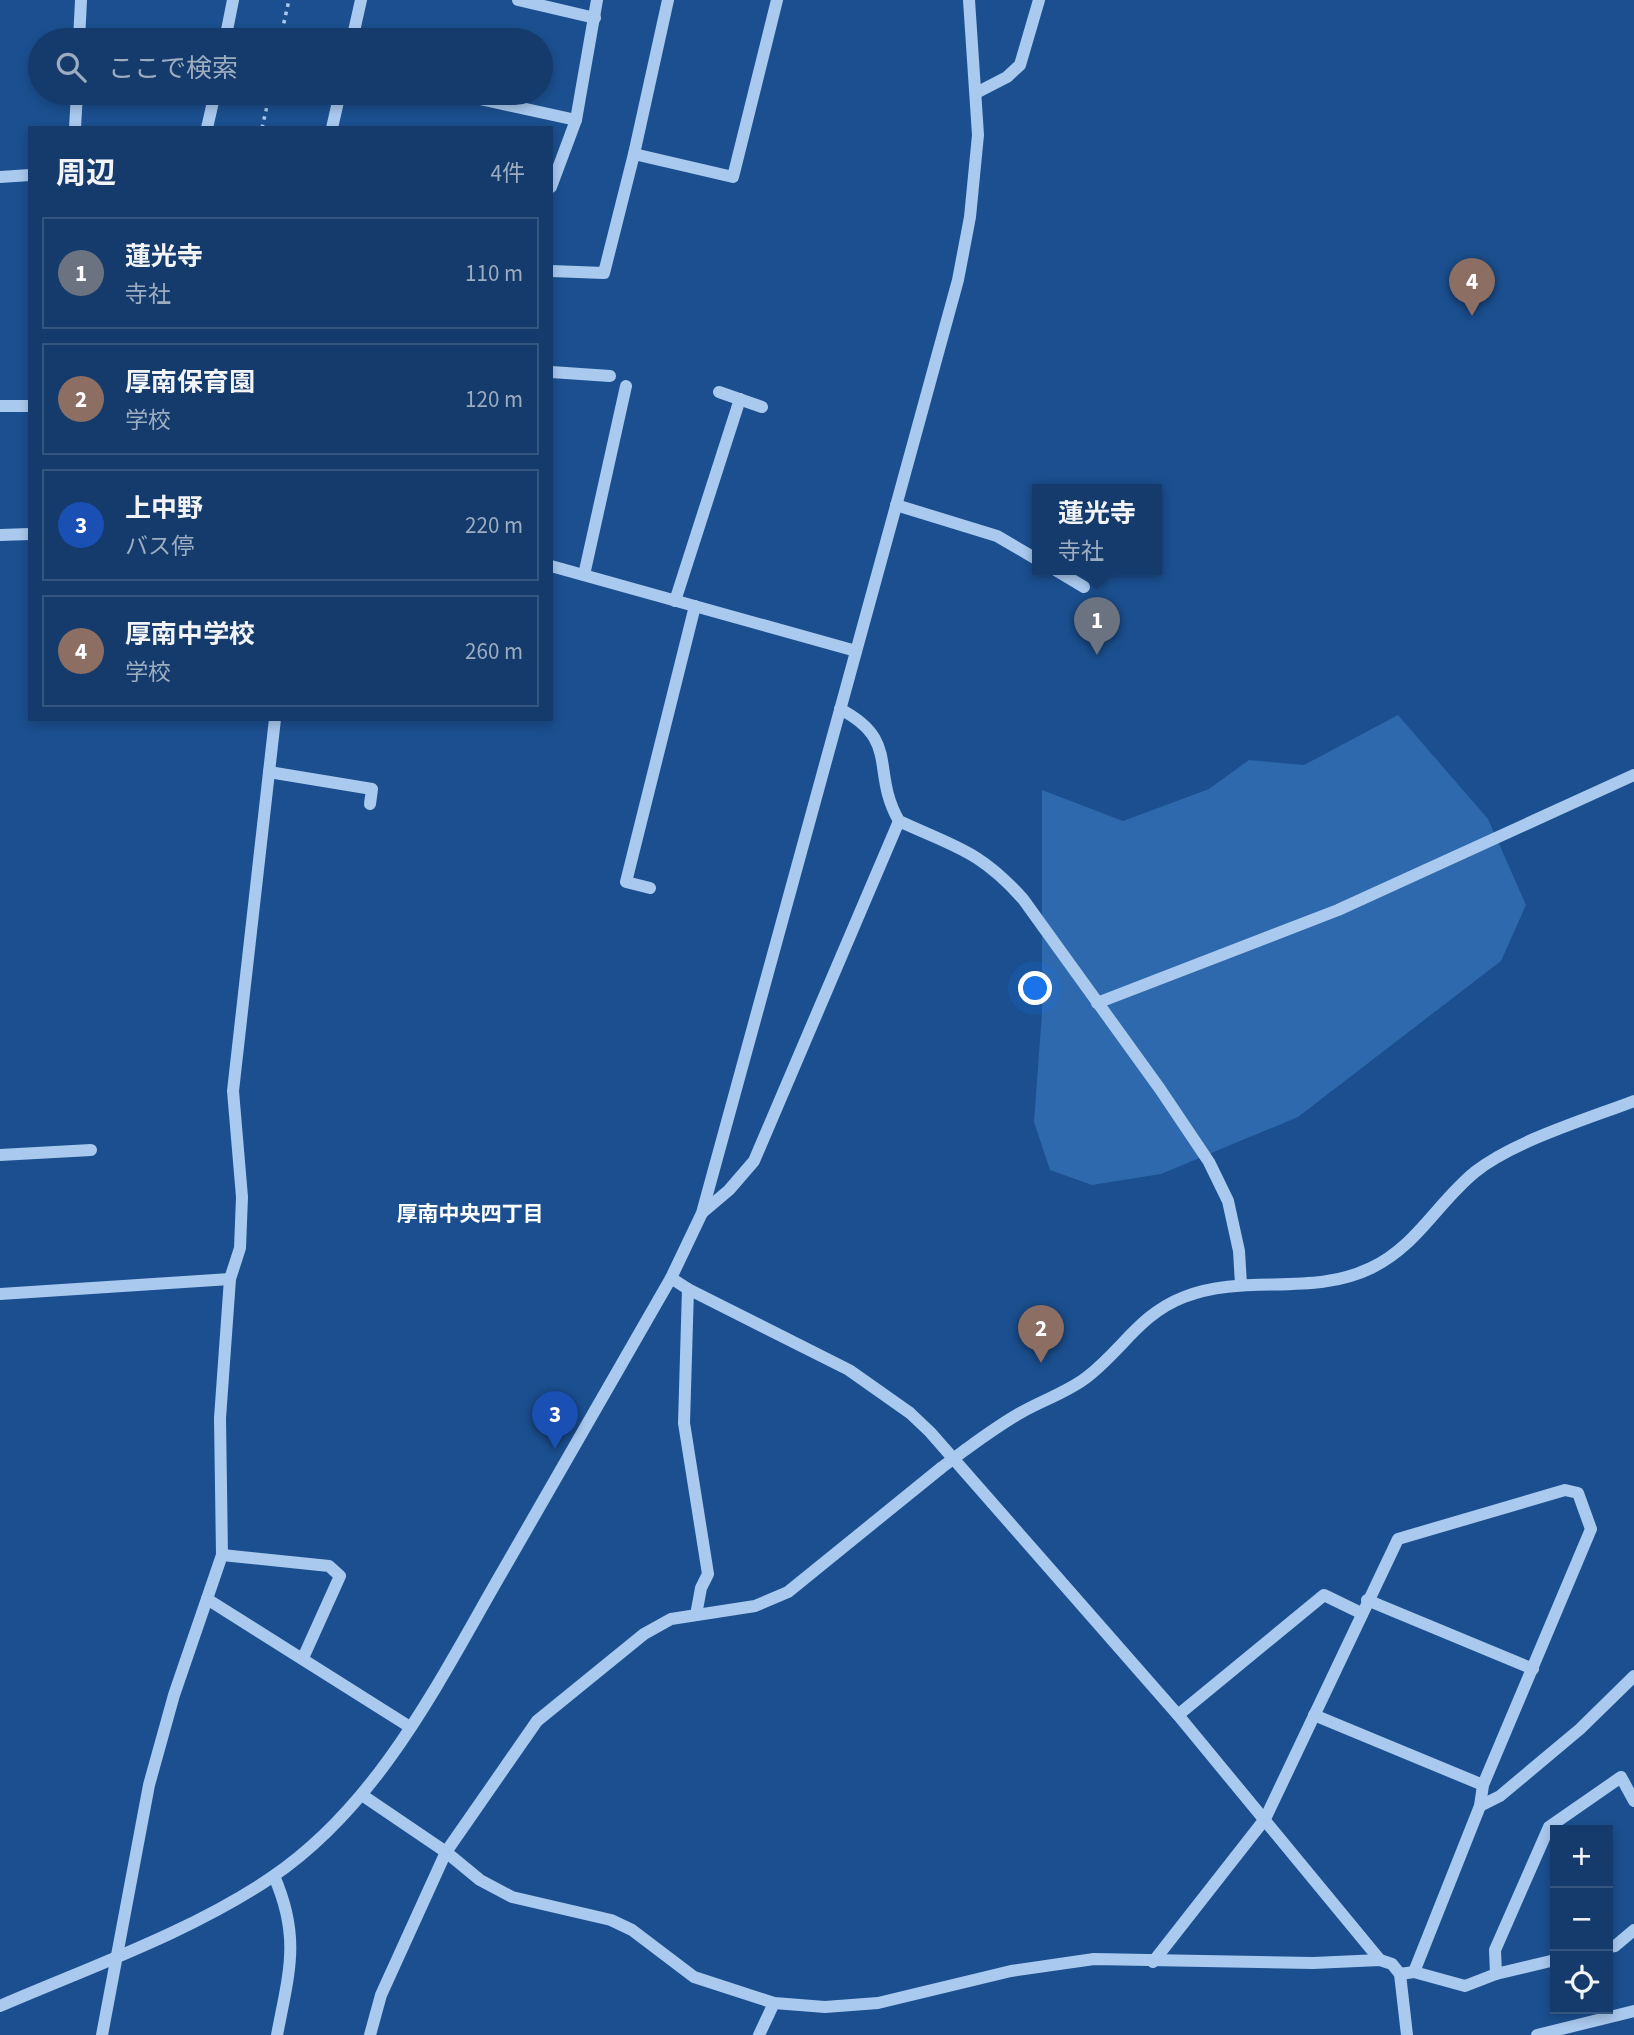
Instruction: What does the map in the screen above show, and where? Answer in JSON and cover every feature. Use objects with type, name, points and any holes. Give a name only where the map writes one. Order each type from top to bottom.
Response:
[{"type":"street","points":[[80,28],[81,0]]},
{"type":"street","points":[[227,28],[233,0]]},
{"type":"street","points":[[355,28],[361,0]]},
{"type":"street","points":[[518,0],[595,18]]},
{"type":"street","points":[[553,182],[576,120],[597,0]]},
{"type":"street","points":[[553,271],[604,273],[668,0]]},
{"type":"street","points":[[634,154],[733,177],[777,0]]},
{"type":"street","points":[[0,2006],[193,1921],[274,1876],[333,1826],[362,1795],[410,1727],[671,1278],[702,1213],[945,329],[970,217],[978,135],[969,0]]},
{"type":"street","points":[[976,93],[1007,77],[1020,65],[1039,0]]},
{"type":"street","points":[[75,126],[76,105]]},
{"type":"street","points":[[207,126],[212,105]]},
{"type":"street","points":[[332,126],[337,105]]},
{"type":"street","points":[[508,105],[576,120]]},
{"type":"street","points":[[0,177],[28,175]]},
{"type":"street","points":[[553,372],[610,376]]},
{"type":"street","points":[[584,575],[626,386]]},
{"type":"street","points":[[719,392],[762,407]]},
{"type":"street","points":[[675,601],[740,399]]},
{"type":"street","points":[[0,406],[28,406]]},
{"type":"street","points":[[897,505],[997,536],[1032,556]]},
{"type":"street","points":[[0,535],[28,534]]},
{"type":"street","points":[[553,567],[856,651]]},
{"type":"street","points":[[1064,575],[1084,587]]},
{"type":"street","points":[[650,888],[626,882],[695,606]]},
{"type":"street","points":[[702,1213],[729,1190],[754,1161],[898,821],[885,789],[880,745],[863,721],[840,709]]},
{"type":"street","points":[[102,2035],[149,1785],[174,1695],[222,1555],[220,1418],[230,1279],[240,1248],[242,1197],[233,1091],[275,721]]},
{"type":"street","points":[[269,772],[372,789],[370,804]]},
{"type":"street","points":[[1097,1003],[1338,910],[1634,775]]},
{"type":"street","points":[[898,821],[963,848],[1002,876],[1023,899],[1160,1089],[1209,1162],[1228,1201],[1238,1251],[1241,1284]]},
{"type":"street","points":[[370,2035],[381,1995],[446,1852],[537,1721],[644,1634],[671,1619],[755,1606],[788,1592],[965,1450],[1023,1411],[1086,1378],[1133,1329],[1157,1310],[1186,1296],[1241,1284],[1346,1279],[1370,1269],[1392,1258],[1414,1238],[1477,1171],[1546,1135],[1634,1101]]},
{"type":"street","points":[[0,1155],[91,1150]]},
{"type":"street","points":[[671,1278],[849,1370],[910,1413],[1178,1715],[1380,1960]]},
{"type":"street","points":[[0,1294],[230,1279]]},
{"type":"street","points":[[688,1289],[684,1423],[708,1574],[701,1588],[696,1615]]},
{"type":"street","points":[[1153,1962],[1265,1819],[1398,1539],[1565,1490],[1578,1493],[1591,1529],[1483,1785],[1480,1805],[1414,1972]]},
{"type":"street","points":[[222,1555],[329,1566],[340,1576],[303,1658]]},
{"type":"street","points":[[1178,1715],[1324,1595],[1361,1613]]},
{"type":"street","points":[[208,1599],[410,1727]]},
{"type":"street","points":[[1367,1600],[1533,1669]]},
{"type":"street","points":[[1480,1805],[1510,1787],[1580,1729],[1634,1676]]},
{"type":"street","points":[[1314,1715],[1483,1785]]},
{"type":"street","points":[[1496,1974],[1495,1950],[1549,1827],[1621,1777],[1634,1801]]},
{"type":"street","points":[[362,1795],[446,1852],[480,1880],[512,1897],[611,1920],[632,1930],[694,1977],[774,2003],[825,2007],[878,2003],[1011,1971],[1094,1959],[1153,1962],[1380,1960],[1392,1964],[1400,1973],[1407,2035]]},
{"type":"street","points":[[274,1876],[286,1906],[291,1930],[291,1961],[277,2035]]},
{"type":"street","points":[[1613,1946],[1634,1930]]},
{"type":"street","points":[[1400,1973],[1414,1972],[1465,1986],[1496,1974],[1550,1961]]},
{"type":"street","points":[[759,2035],[774,2003]]},
{"type":"street","points":[[1538,2035],[1634,2011]]},
{"type":"path","points":[[283,28],[289,0]]},
{"type":"path","points":[[262,126],[267,105]]},
{"type":"shaded area","points":[[1398,715],[1488,819],[1526,905],[1501,961],[1298,1117],[1161,1174],[1092,1185],[1050,1170],[1034,1122],[1042,1013],[1042,790],[1123,821],[1209,789],[1249,760],[1304,765]]},
{"type":"place","name":"厚南中学校","points":[[1472,316]]},
{"type":"place","name":"蓮光寺","points":[[1097,655]]},
{"type":"place","name":"厚南保育園","points":[[1041,1363]]},
{"type":"place","name":"上中野","points":[[555,1449]]},
{"type":"district","name":"厚南中央四丁目","points":[[470,1214]]}]
